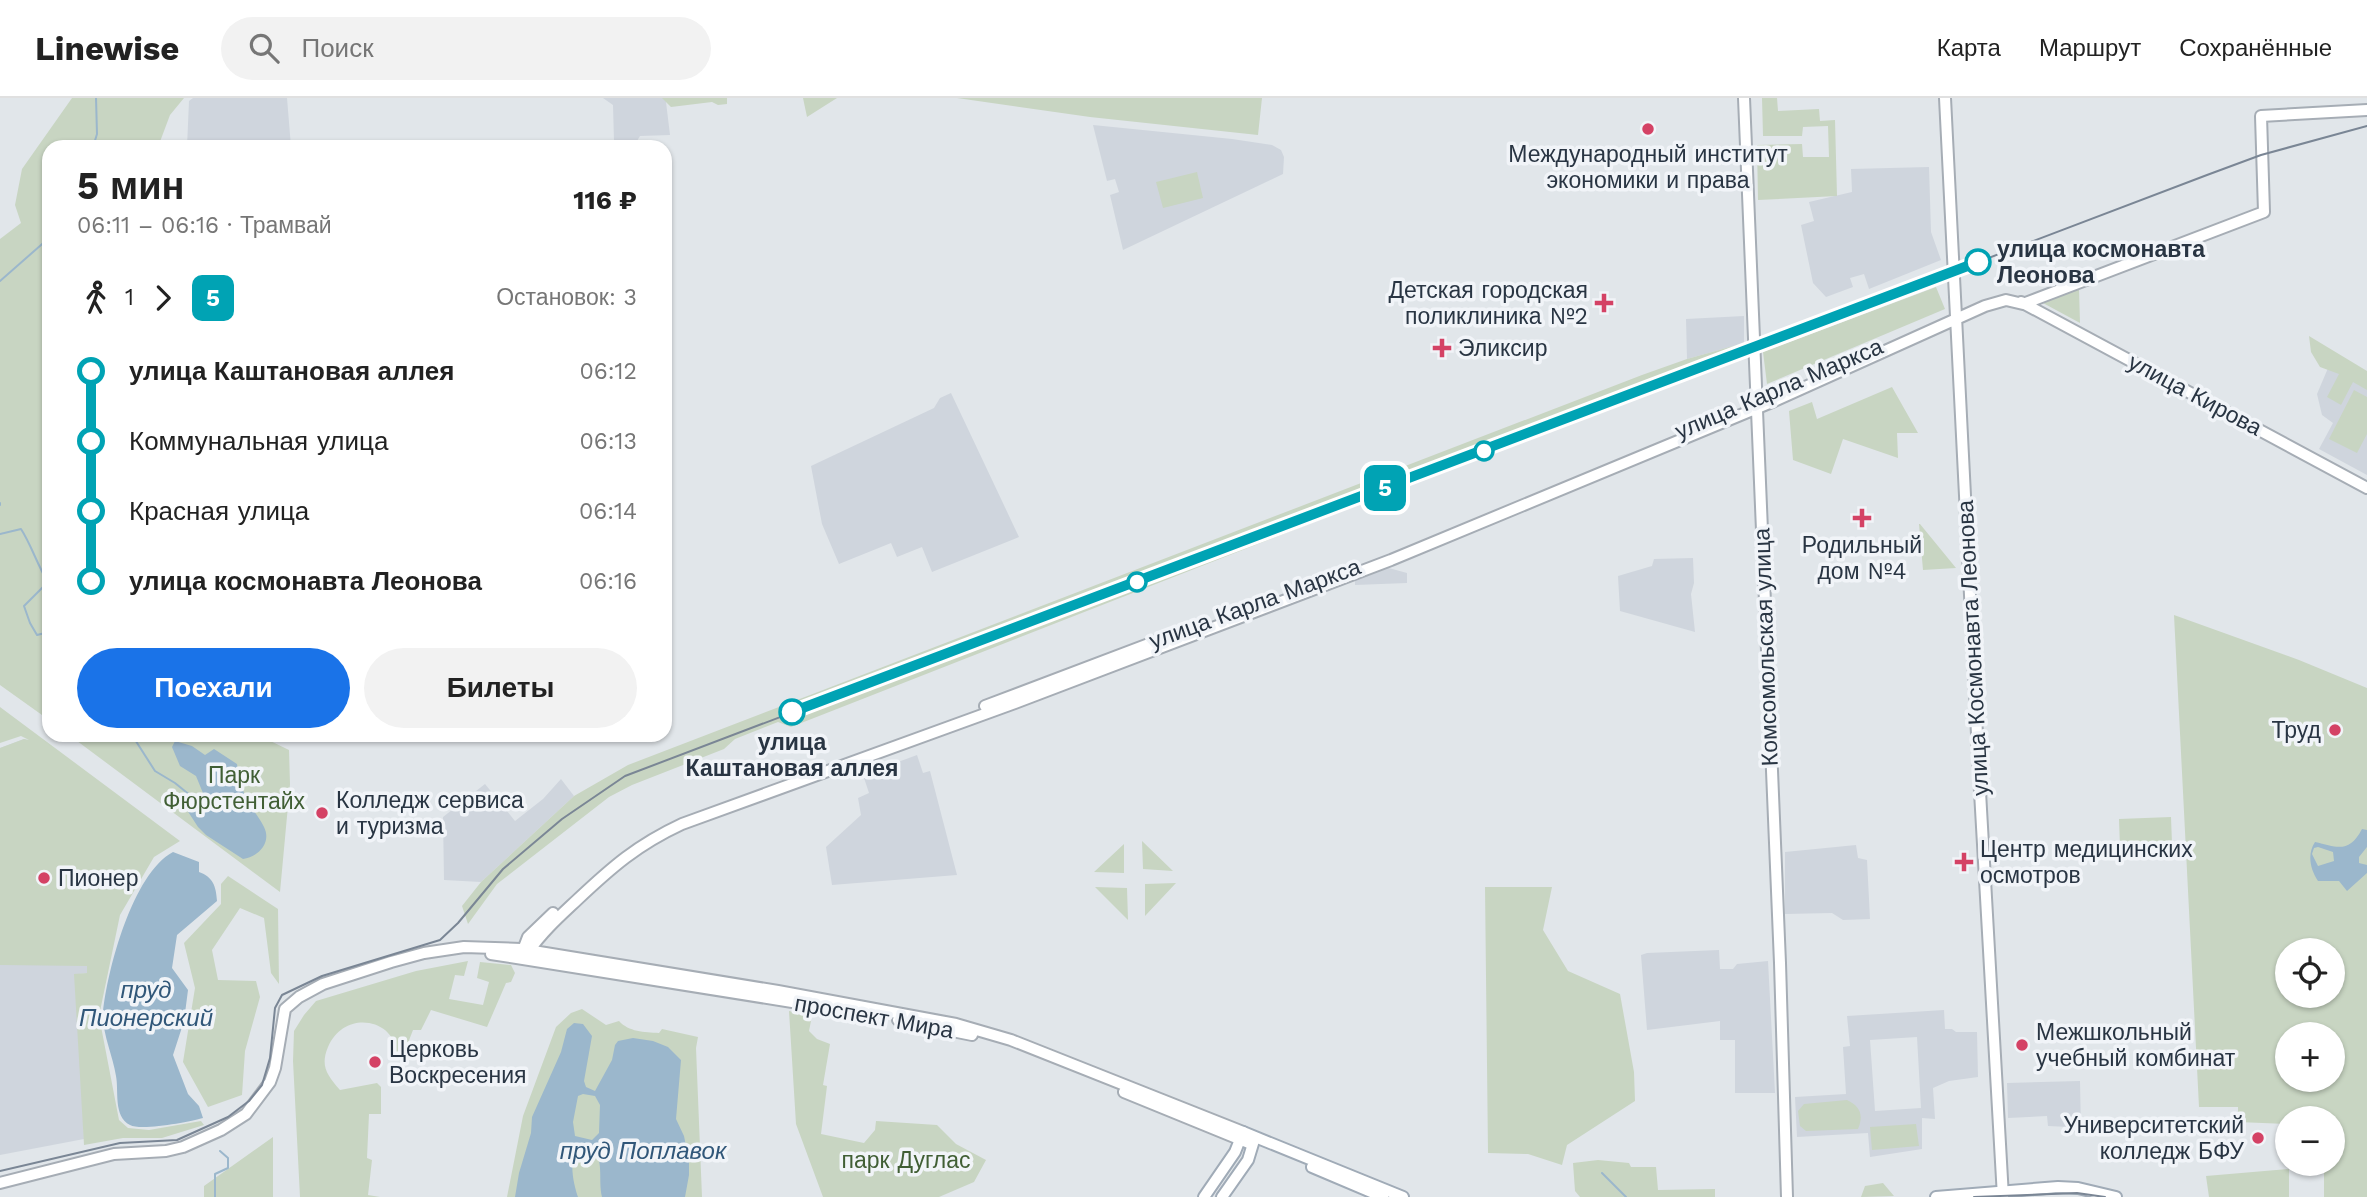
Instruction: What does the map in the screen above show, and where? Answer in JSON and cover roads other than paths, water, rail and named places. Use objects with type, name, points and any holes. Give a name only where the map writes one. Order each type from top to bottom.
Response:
[{"type":"main road","name":"Комсомольская улица","points":[[1744,98],[1787,1197]]},
{"type":"main road","name":"улица Космонавта Леонова","points":[[1945,98],[1958,315],[1977,744],[2003,1194]]},
{"type":"main road","name":"улица Карла Маркса","points":[[524,953],[528,937],[613,859],[637,840],[672,822],[1408,547],[1757,403],[1958,315],[2007,300],[2022,304],[2264,212],[2261,116],[2367,110]]},
{"type":"main road","name":"улица Кирова","points":[[2022,304],[2367,488]]},
{"type":"main road","name":"проспект Мира","points":[[340,978],[424,953],[464,947],[524,953],[967,1034],[1025,1053],[1240,1134],[1383,1197]]},
{"type":"main road","name":"проспект Мира","points":[[340,978],[459,953],[524,953]]},
{"type":"main road","points":[[0,1182],[114,1154],[166,1151],[183,1147],[221,1130],[246,1114],[273,1076],[285,1009],[309,991],[340,978]]},
{"type":"main road","points":[[1205,1197],[1235,1152],[1240,1134]]},
{"type":"main road","points":[[1222,1197],[1248,1160],[1255,1141]]},
{"type":"main road","name":"проспект Мира","points":[[1255,1141],[1403,1197]]},
{"type":"main road","points":[[1936,1197],[2078,1188],[2116,1197]]},
{"type":"water","points":[[174,742],[178,742],[192,746],[205,755],[214,749],[237,764],[246,797],[266,833],[265,844],[258,852],[243,859],[198,827],[185,807],[191,796],[205,798],[196,776],[180,766],[172,747]]},
{"type":"water","points":[[2362,829],[2367,830],[2367,847],[2359,857],[2359,863],[2367,865],[2367,873],[2347,891],[2339,881],[2318,881],[2310,862],[2311,851],[2315,842],[2342,847],[2357,837]],"holes":[[[2318,847],[2333,852],[2334,861],[2318,866],[2312,854],[2314,848]]]},
{"type":"water","name":"пруд Пионерский","points":[[173,852],[199,862],[199,872],[211,879],[217,896],[217,901],[177,935],[172,968],[188,990],[184,1021],[173,1055],[188,1094],[199,1106],[203,1118],[136,1127],[121,1116],[103,1013],[116,949],[134,901],[159,863]]},
{"type":"water","name":"пруд Поплавок","points":[[574,1023],[583,1024],[592,1036],[584,1081],[586,1087],[595,1091],[612,1060],[618,1041],[633,1038],[653,1041],[668,1047],[681,1060],[676,1119],[684,1136],[689,1161],[685,1197],[602,1197],[597,1155],[594,1149],[585,1148],[574,1155],[572,1167],[578,1197],[515,1197],[531,1133],[532,1117],[561,1052],[567,1029]],"holes":[[[578,1096],[595,1096],[600,1105],[599,1133],[592,1140],[575,1136],[573,1122]]]},
{"type":"waterway","points":[[95,140],[96,98]]},
{"type":"waterway","points":[[0,281],[42,244]]},
{"type":"waterway","points":[[0,534],[21,529],[42,571]]},
{"type":"waterway","points":[[42,588],[24,606],[37,635],[42,634]]},
{"type":"waterway","points":[[136,742],[155,771],[191,796]]},
{"type":"waterway","points":[[215,1197],[215,1174],[228,1168],[228,1158],[220,1151]]},
{"type":"waterway","points":[[1602,1173],[1626,1197]]},
{"type":"tram line","points":[[0,1171],[120,1143],[177,1140],[228,1117],[249,1101],[262,1085],[270,1058],[275,1008],[282,995],[322,976],[440,940],[458,923],[503,869],[562,819],[625,776],[2207,175],[2261,155],[2367,126]]},
{"type":"tram line","name":"5","points":[[792,712],[1978,262]]},
{"type":"tram line","points":[[1974,1197],[2077,1193],[2105,1197]]},
{"type":"place","name":"Международный институт экономики и права","points":[[1648,129]]},
{"type":"place","name":"улица космонавта Леонова","points":[[1978,262]]},
{"type":"place","name":"Детская городская поликлиника №2","points":[[1604,303]]},
{"type":"place","name":"Эликсир","points":[[1442,348]]},
{"type":"place","name":"Родильный дом №4","points":[[1862,518]]},
{"type":"place","name":"улица Каштановая аллея","points":[[792,712]]},
{"type":"place","name":"Труд","points":[[2335,730]]},
{"type":"place","name":"Колледж сервиса и туризма","points":[[322,813]]},
{"type":"place","name":"Центр медицинских осмотров","points":[[1964,862]]},
{"type":"place","name":"Пионер","points":[[44,878]]},
{"type":"place","name":"Межшкольный учебный комбинат","points":[[2022,1045]]},
{"type":"place","name":"Церковь Воскресения","points":[[375,1062]]},
{"type":"place","name":"Университетский колледж БФУ","points":[[2258,1138]]},
{"type":"park label","name":"Парк Фюрстентайх","points":[[234,788]]},
{"type":"park label","name":"парк Дуглас","points":[[906,1160]]}]
